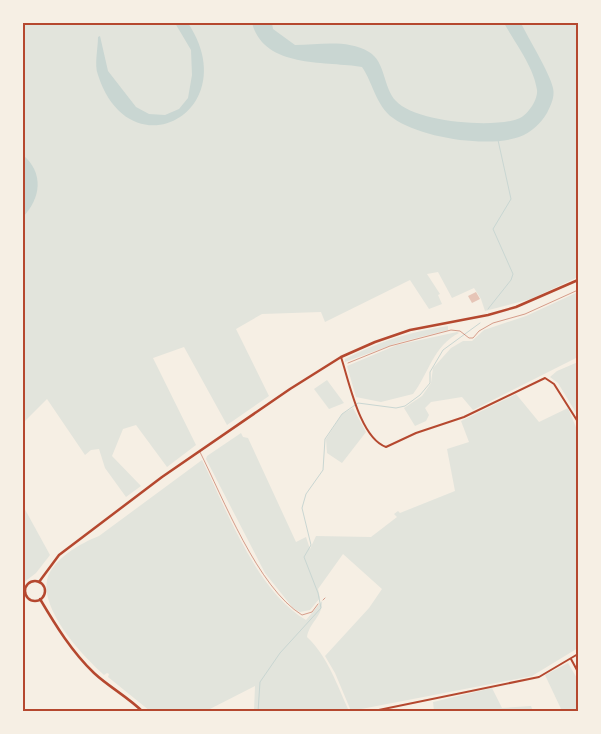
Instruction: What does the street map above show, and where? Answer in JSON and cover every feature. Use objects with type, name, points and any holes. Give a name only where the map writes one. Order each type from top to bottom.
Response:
[{"type":"main road","points":[[40,599],[29,599],[24,593],[29,583],[39,582],[58,555],[199,451],[341,357],[392,335],[488,315],[516,307],[578,280]]},
{"type":"main road","points":[[39,582],[43,586],[44,592],[40,599]]},
{"type":"main road","points":[[40,599],[66,642],[82,661],[96,675],[143,712]]},
{"type":"street","points":[[341,357],[356,407],[372,437],[383,446],[389,447],[416,433],[464,418],[545,378],[554,384],[578,422]]},
{"type":"street","points":[[369,712],[539,677],[578,654]]},
{"type":"street","points":[[571,659],[578,672]]},
{"type":"lane","points":[[199,451],[246,546],[264,574],[290,608],[302,615],[312,612],[318,604]]},
{"type":"path","points":[[343,363],[390,346],[451,330],[464,333],[467,337],[473,338],[479,331],[493,323],[525,314],[578,290]]},
{"type":"shaded area","points":[[23,23],[578,23],[578,277],[531,299],[485,311],[481,299],[474,288],[452,298],[438,272],[427,274],[440,294],[438,295],[442,304],[429,309],[410,280],[325,322],[321,312],[262,314],[236,329],[269,396],[227,425],[184,347],[153,358],[196,445],[167,467],[136,425],[123,429],[112,456],[141,486],[126,497],[105,468],[99,449],[91,450],[85,455],[47,399],[23,423]]},
{"type":"shaded area","points":[[175,23],[188,23],[202,55],[203,82],[193,104],[177,119],[156,125],[134,121],[113,105],[98,75],[96,62],[98,37],[100,36],[108,71],[136,107],[149,114],[165,115],[179,109],[188,98],[192,75],[191,50]]},
{"type":"shaded area","points":[[252,23],[272,23],[273,29],[295,45],[342,44],[352,45],[369,52],[379,62],[392,96],[396,101],[420,114],[456,122],[493,123],[520,118],[529,110],[537,94],[535,81],[524,55],[504,23],[521,23],[551,82],[553,91],[552,101],[547,113],[539,124],[528,133],[519,137],[506,140],[472,141],[437,136],[405,125],[387,113],[362,67],[315,63],[283,56],[269,48],[259,38]]},
{"type":"shaded area","points":[[23,155],[30,162],[34,170],[38,186],[34,202],[23,217]]},
{"type":"shaded area","points":[[578,292],[578,357],[473,410],[462,397],[431,402],[425,408],[429,415],[426,421],[415,426],[404,408],[422,396],[431,383],[433,368],[451,348],[463,341],[472,341],[484,330],[526,316]]},
{"type":"shaded area","points":[[448,326],[448,330],[397,343],[345,362],[345,359],[382,342],[408,334]]},
{"type":"shaded area","points":[[459,333],[450,338],[437,352],[413,394],[381,402],[356,397],[347,366],[397,345]]},
{"type":"shaded area","points":[[578,362],[578,416],[558,383],[550,377],[557,371]]},
{"type":"shaded area","points":[[327,380],[344,403],[329,409],[314,389]]},
{"type":"shaded area","points":[[516,394],[539,422],[568,408],[578,432],[578,648],[532,676],[351,711],[335,673],[325,656],[369,608],[382,589],[343,554],[318,589],[320,598],[310,610],[300,612],[293,608],[265,573],[206,459],[207,456],[241,433],[243,437],[248,438],[296,542],[306,537],[310,549],[316,536],[371,537],[397,517],[394,514],[398,511],[400,513],[455,491],[447,449],[469,442],[461,421]]},
{"type":"shaded area","points":[[353,408],[366,432],[342,463],[327,453],[326,439],[342,414]]},
{"type":"shaded area","points":[[202,460],[245,548],[272,590],[288,607],[306,620],[322,601],[320,611],[307,637],[321,653],[349,711],[254,711],[255,686],[206,711],[150,711],[108,677],[109,674],[104,675],[65,632],[50,605],[47,592],[47,580],[55,565],[68,553],[99,536]]},
{"type":"shaded area","points":[[22,504],[50,555],[36,573],[23,583]]},
{"type":"shaded area","points":[[568,663],[578,680],[578,711],[562,711],[545,675]]},
{"type":"shaded area","points":[[492,688],[502,708],[531,706],[533,711],[434,711],[433,702]]},
{"type":"building","points":[[476,292],[480,299],[472,303],[468,296]]},
{"type":"waterway","points":[[488,309],[511,280],[513,274],[493,229],[511,199],[498,140]]},
{"type":"waterway","points":[[258,712],[260,682],[280,653],[321,608],[318,593],[304,557],[311,545],[302,508],[306,494],[323,470],[325,439],[342,414],[358,403],[396,408],[405,406],[420,395],[430,383],[430,372],[443,350],[480,323]]}]
